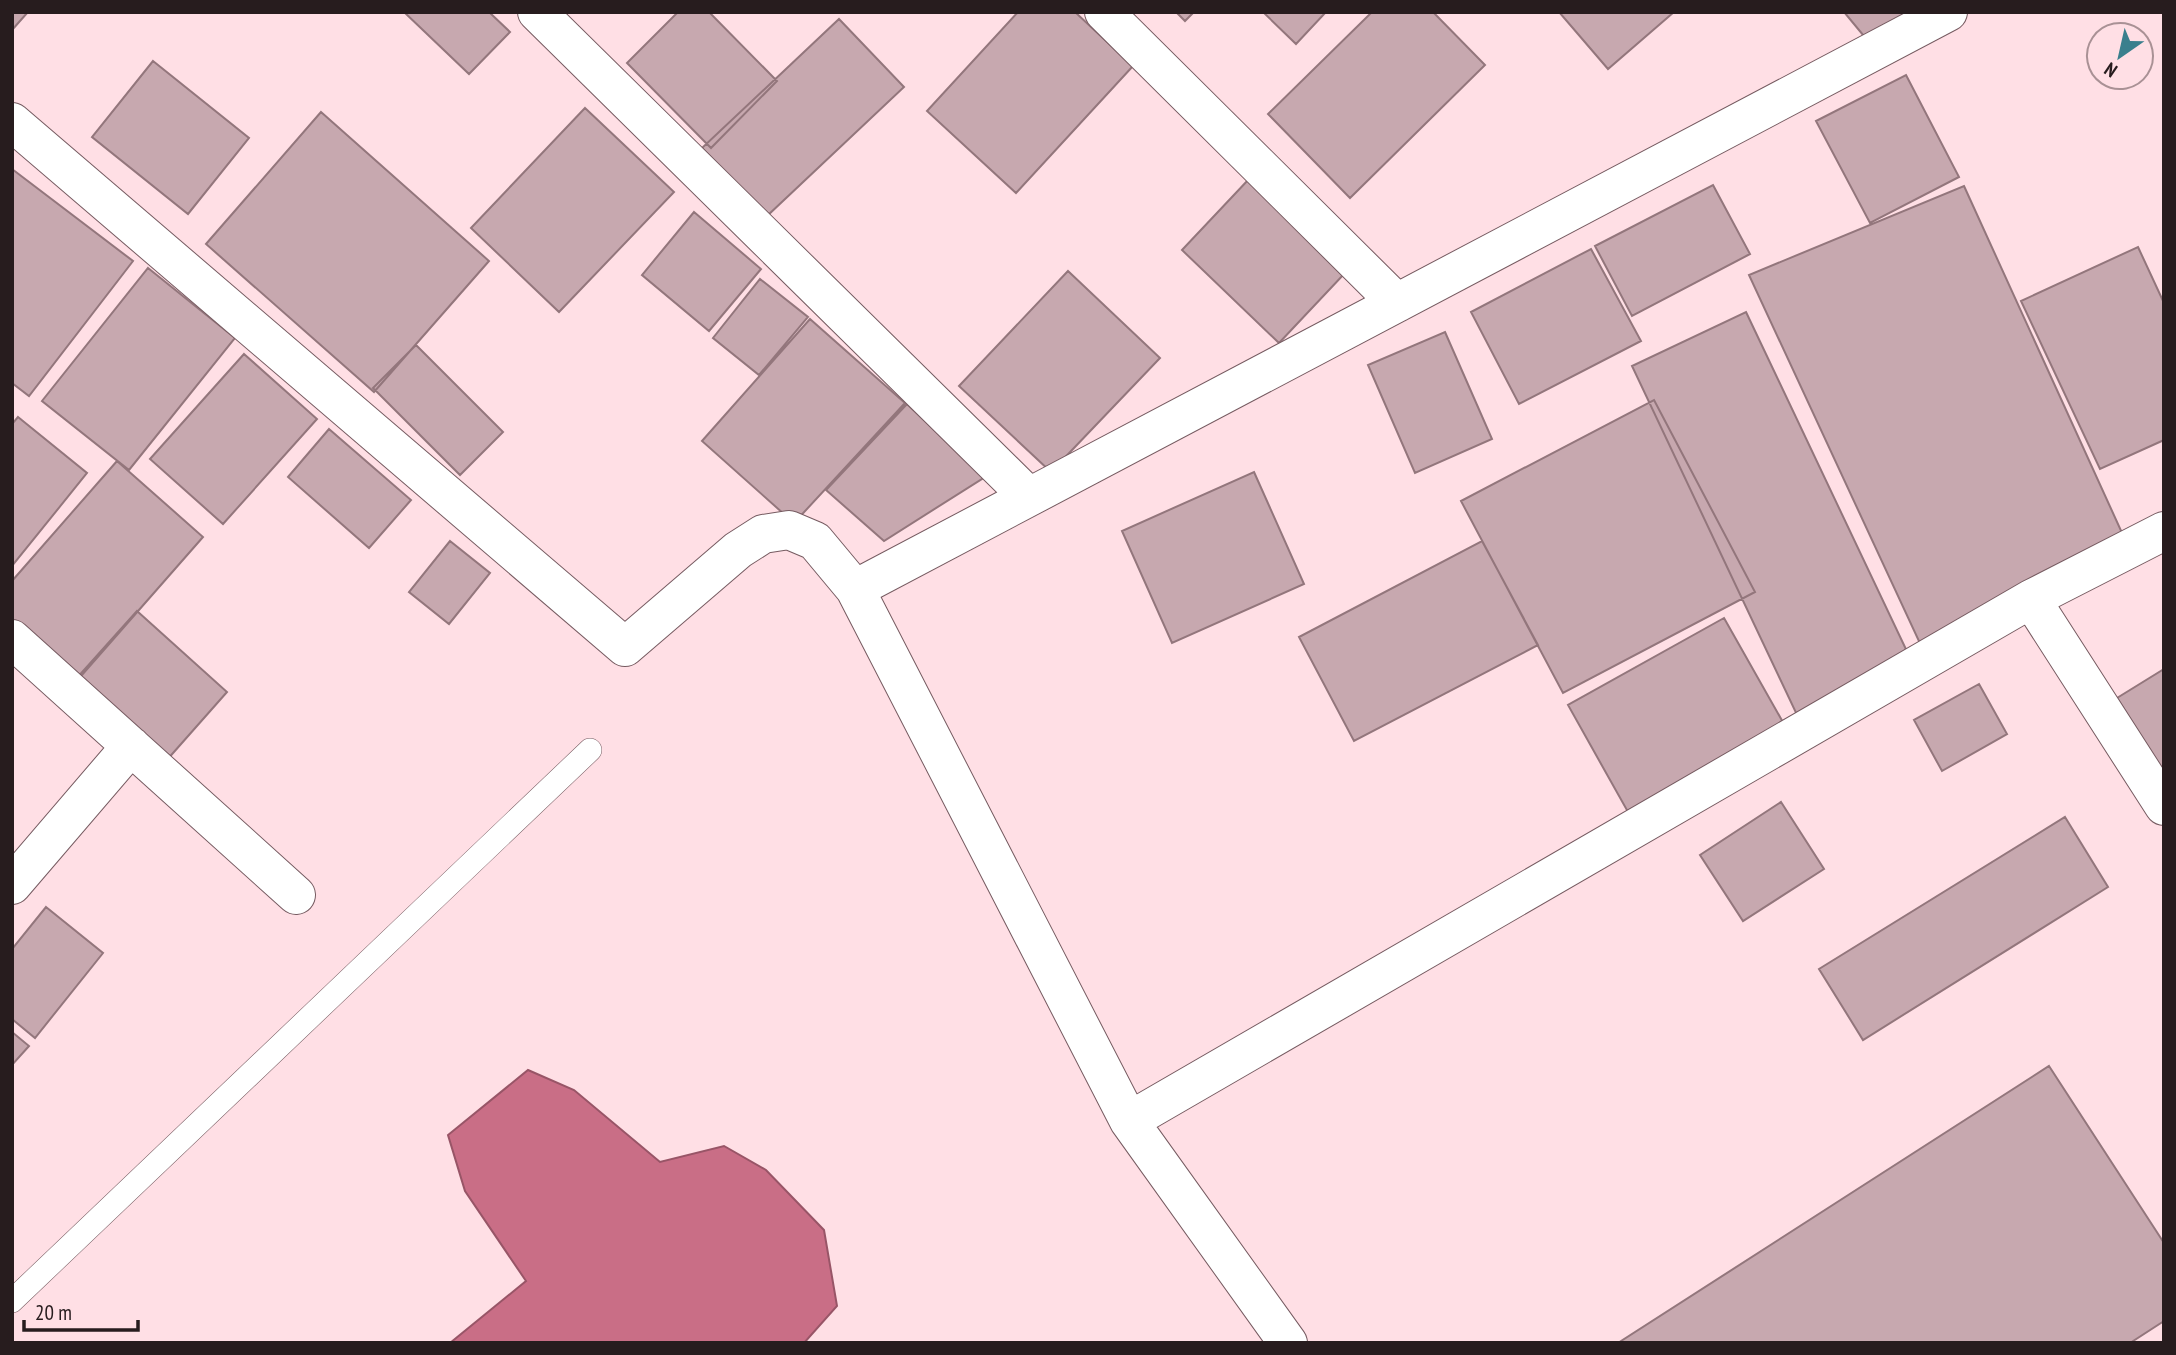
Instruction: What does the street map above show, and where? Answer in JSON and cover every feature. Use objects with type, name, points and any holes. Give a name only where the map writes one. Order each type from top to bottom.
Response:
[{"type":"street","points":[[537,12],[1029,497]]},
{"type":"street","points":[[1104,12],[1396,303]]},
{"type":"street","points":[[855,589],[1948,12]]},
{"type":"street","points":[[12,122],[625,647],[738,550],[763,534],[789,530],[815,541],[855,589],[1129,1121],[1287,1343]]},
{"type":"street","points":[[1129,1121],[2031,598],[2164,531]]},
{"type":"street","points":[[2031,598],[2164,806]]},
{"type":"street","points":[[12,639],[296,895]]},
{"type":"street","points":[[12,885],[131,746]]},
{"type":"lane","points":[[12,1301],[590,750]]},
{"type":"shaded area","points":[[528,1070],[574,1090],[660,1162],[724,1146],[766,1170],[824,1230],[837,1306],[804,1343],[450,1343],[526,1281],[465,1191],[448,1135]]},
{"type":"building","points":[[12,12],[28,12],[12,30]]},
{"type":"building","points":[[404,12],[489,12],[510,32],[469,74]]},
{"type":"building","points":[[678,12],[709,12],[777,81],[711,148],[627,63]]},
{"type":"building","points":[[1018,12],[1075,12],[1133,66],[1016,193],[927,111]]},
{"type":"building","points":[[1176,12],[1194,12],[1185,21]]},
{"type":"building","points":[[1263,12],[1326,12],[1296,44]]},
{"type":"building","points":[[1372,12],[1433,12],[1485,65],[1350,198],[1268,114]]},
{"type":"building","points":[[1559,12],[1674,12],[1608,69]]},
{"type":"building","points":[[1844,12],[1914,12],[1873,47]]},
{"type":"building","points":[[839,19],[904,87],[767,216],[702,148]]},
{"type":"building","points":[[153,61],[249,138],[188,214],[92,137]]},
{"type":"building","points":[[1906,75],[1959,177],[1870,223],[1816,121]]},
{"type":"building","points":[[585,108],[674,192],[559,312],[471,228]]},
{"type":"building","points":[[321,112],[489,261],[374,392],[206,244]]},
{"type":"building","points":[[12,169],[133,261],[29,396],[12,383]]},
{"type":"building","points":[[1249,179],[1345,273],[1279,343],[1182,250]]},
{"type":"building","points":[[1713,185],[1750,254],[1632,316],[1595,246]]},
{"type":"building","points":[[1964,186],[2133,557],[1924,652],[1749,275]]},
{"type":"building","points":[[694,212],[761,269],[709,331],[642,275]]},
{"type":"building","points":[[2138,247],[2164,303],[2164,440],[2100,469],[2021,301]]},
{"type":"building","points":[[1591,249],[1641,341],[1519,404],[1471,312]]},
{"type":"building","points":[[148,268],[235,338],[129,470],[42,401]]},
{"type":"building","points":[[1068,271],[1160,358],[1051,472],[959,386]]},
{"type":"building","points":[[760,279],[808,317],[759,375],[713,338]]},
{"type":"building","points":[[1746,312],[1913,664],[1798,717],[1632,366]]},
{"type":"building","points":[[810,319],[905,403],[794,523],[702,441]]},
{"type":"building","points":[[1445,332],[1492,439],[1415,473],[1368,365]]},
{"type":"building","points":[[416,345],[503,432],[460,475],[373,388]]},
{"type":"building","points":[[244,354],[317,419],[223,524],[150,459]]},
{"type":"building","points":[[1654,400],[1755,592],[1563,693],[1461,501]]},
{"type":"building","points":[[907,404],[985,477],[884,541],[826,490]]},
{"type":"building","points":[[18,417],[87,473],[12,566],[12,424]]},
{"type":"building","points":[[329,429],[411,500],[369,548],[288,477]]},
{"type":"building","points":[[117,461],[203,537],[74,684],[12,630],[12,581]]},
{"type":"building","points":[[1254,472],[1304,584],[1172,643],[1122,531]]},
{"type":"building","points":[[450,541],[490,573],[449,624],[409,592]]},
{"type":"building","points":[[1482,541],[1538,645],[1354,741],[1299,637]]},
{"type":"building","points":[[137,611],[227,692],[166,761],[76,679]]},
{"type":"building","points":[[1724,618],[1784,724],[1628,812],[1568,705]]},
{"type":"building","points":[[2164,669],[2164,773],[2117,698]]},
{"type":"building","points":[[1979,684],[2007,734],[1942,771],[1914,720]]},
{"type":"building","points":[[1781,802],[1824,869],[1743,921],[1700,855]]},
{"type":"building","points":[[2065,817],[2108,887],[1863,1040],[1819,969]]},
{"type":"building","points":[[46,907],[103,953],[35,1038],[12,1019],[12,949]]},
{"type":"building","points":[[12,1032],[29,1046],[12,1065]]},
{"type":"building","points":[[2049,1066],[2164,1243],[2164,1321],[2130,1343],[1618,1343]]}]
